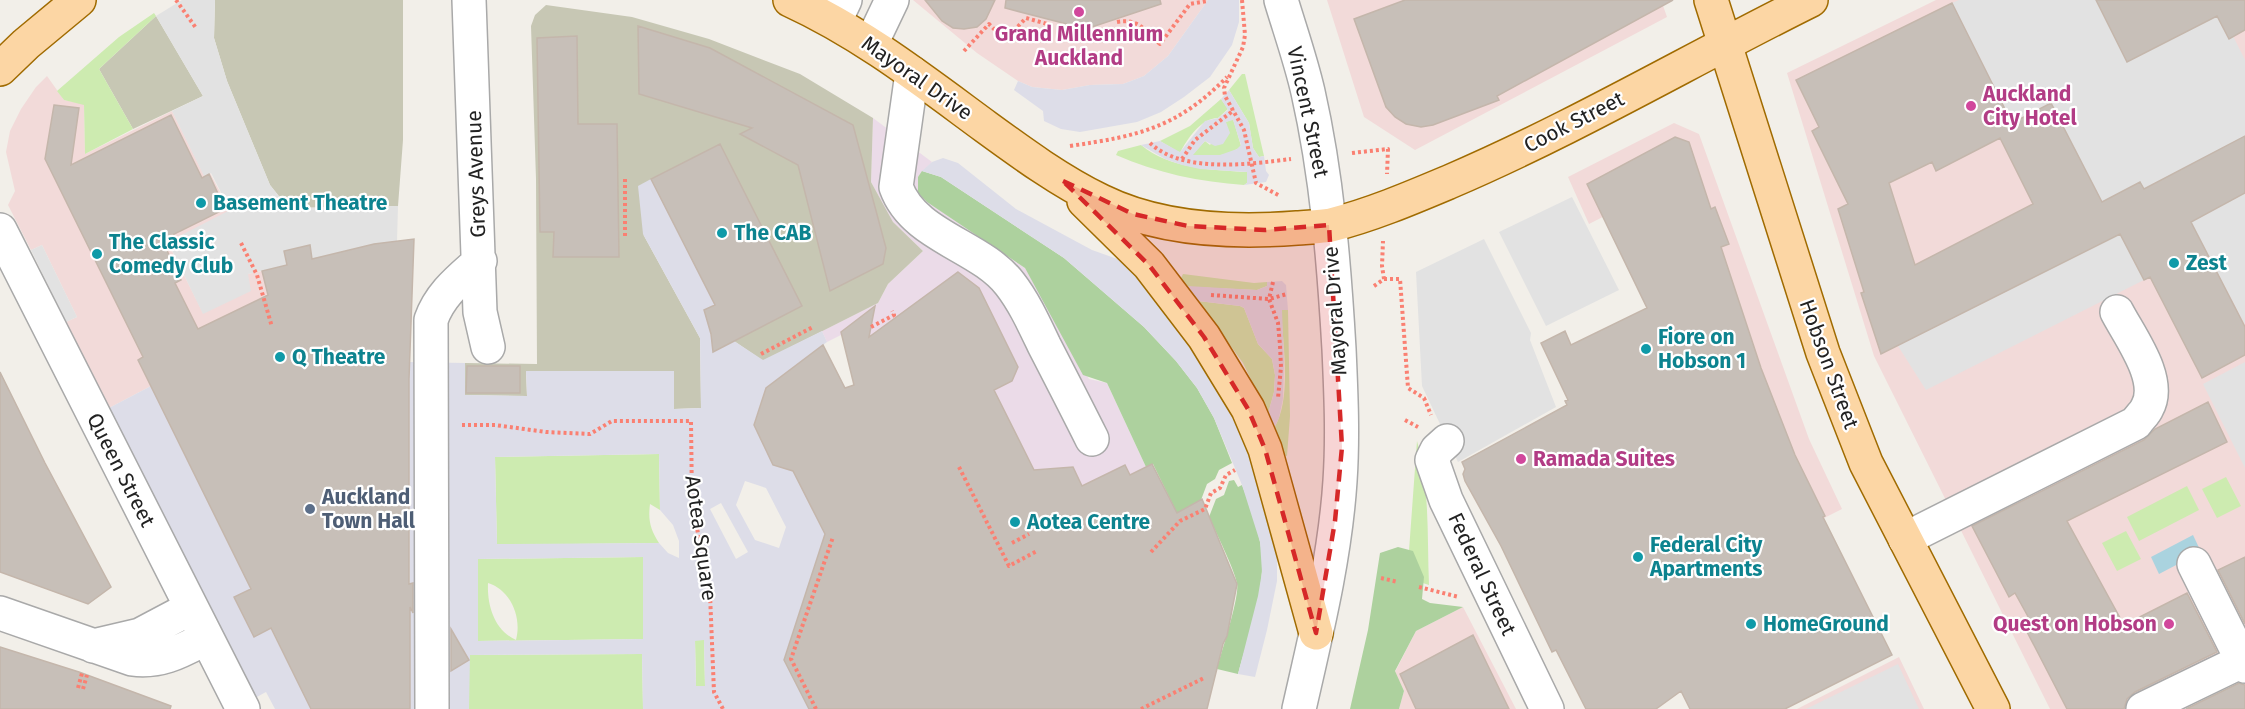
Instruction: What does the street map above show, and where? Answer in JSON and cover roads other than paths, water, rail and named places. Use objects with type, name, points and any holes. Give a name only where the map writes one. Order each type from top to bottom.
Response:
[{"type":"main road","points":[[0,69],[79,0]]},
{"type":"main road","name":"Mayoral Drive","points":[[790,0],[840,10],[871,44],[1063,181],[1103,202],[1133,214],[1188,226],[1265,230],[1329,225]]},
{"type":"main road","name":"Hobson Street","points":[[1711,0],[1823,353],[1866,463],[1993,709]]},
{"type":"main road","name":"Cook Street","points":[[1329,225],[1402,201],[1534,143],[1811,0]]},
{"type":"main road","points":[[1063,181],[1149,265],[1204,337],[1248,409],[1265,448],[1316,633]]},
{"type":"street","name":"Greys Avenue","points":[[468,0],[480,261],[480,312],[488,347]]},
{"type":"street","points":[[871,44],[892,0]]},
{"type":"street","name":"Vincent Street","points":[[1281,0],[1308,91],[1329,225]]},
{"type":"street","points":[[912,73],[896,187],[900,197],[913,214],[990,266],[1010,284],[1092,439]]},
{"type":"street","name":"Mayoral Drive","points":[[1299,709],[1326,586],[1340,482],[1337,310],[1329,225]]},
{"type":"street","name":"Queen Street","points":[[0,230],[243,709]]},
{"type":"street","points":[[432,709],[431,320],[441,298],[452,285],[480,261]]},
{"type":"street","points":[[1905,539],[2136,423],[2148,407],[2152,392],[2151,376],[2117,312]]},
{"type":"street","name":"Federal Street","points":[[1447,441],[1437,450],[1432,460],[1446,500],[1547,709]]},
{"type":"street","points":[[2143,709],[2244,663],[2194,564]]},
{"type":"street","points":[[88,664],[191,608]]},
{"type":"street","points":[[0,613],[88,664],[132,659],[146,661],[160,659],[206,638]]},
{"type":"water","points":[[2193,535],[2201,552],[2159,574],[2151,557]]},
{"type":"place","name":"Grand Millennium Auckland","points":[[1079,12]]},
{"type":"place","name":"Auckland City Hotel","points":[[1971,106]]},
{"type":"place","name":"Basement Theatre","points":[[201,203]]},
{"type":"place","name":"The CAB","points":[[722,233]]},
{"type":"place","name":"The Classic Comedy Club","points":[[97,254]]},
{"type":"place","name":"Zest","points":[[2174,263]]},
{"type":"place","name":"Fiore on Hobson 1","points":[[1646,349]]},
{"type":"place","name":"Q Theatre","points":[[280,357]]},
{"type":"place","name":"Ramada Suites","points":[[1521,459]]},
{"type":"place","name":"Auckland Town Hall","points":[[310,509]]},
{"type":"place","name":"Aotea Centre","points":[[1015,522]]},
{"type":"place","name":"Federal City Apartments","points":[[1638,557]]},
{"type":"place","name":"HomeGround","points":[[1751,624]]},
{"type":"place","name":"Quest on Hobson","points":[[2169,624]]}]
